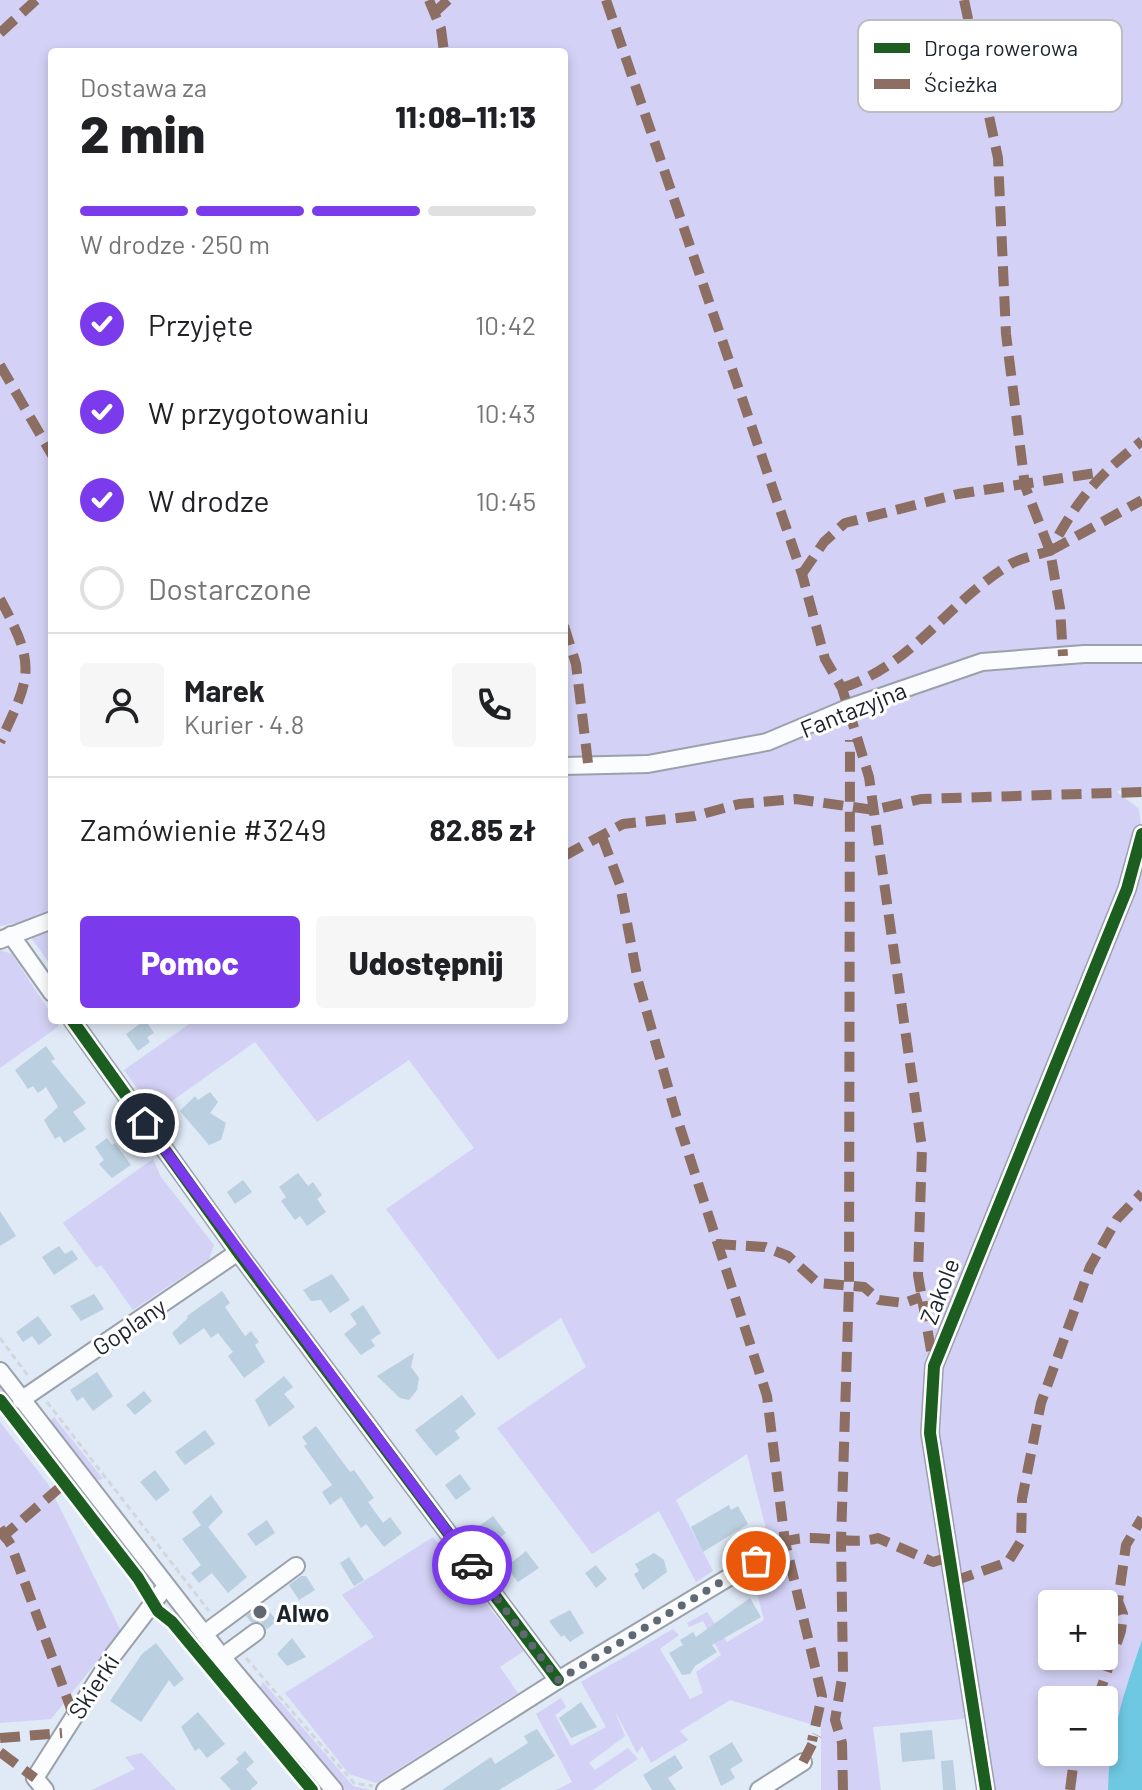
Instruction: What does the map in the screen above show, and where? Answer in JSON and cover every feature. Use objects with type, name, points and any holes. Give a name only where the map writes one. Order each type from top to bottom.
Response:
[{"type":"street","name":"Fantazyjna","points":[[568,766],[648,764],[767,742],[848,708],[982,662],[1084,654],[1142,654]]},
{"type":"street","name":"Zakole","points":[[986,1790],[930,1433],[934,1366],[1127,889],[1142,834]]},
{"type":"street","points":[[48,921],[5,937],[48,988]]},
{"type":"street","points":[[75,1024],[238,1252],[558,1680]]},
{"type":"street","name":"Goplany","points":[[21,1400],[238,1252]]},
{"type":"street","points":[[0,1371],[222,1657],[334,1790]]},
{"type":"street","points":[[380,1789],[756,1561]]},
{"type":"street","points":[[204,1634],[296,1566]]},
{"type":"street","name":"Skierki","points":[[45,1790],[35,1778],[55,1744],[121,1643],[166,1586]]},
{"type":"street","points":[[222,1657],[256,1632]]},
{"type":"street","points":[[759,1790],[803,1762]]},
{"type":"path","points":[[0,1338],[31,1381]]},
{"type":"path","points":[[45,1400],[218,1623]]},
{"type":"path","points":[[236,1646],[354,1783],[380,1789]]},
{"type":"shaded area","points":[[0,0],[1142,0],[1142,787],[1116,791],[1139,809],[1142,834],[1142,1790],[993,1790],[977,1713],[962,1719],[873,1727],[881,1790],[821,1790],[821,1727],[730,1700],[680,1731],[688,1740],[651,1763],[642,1746],[637,1753],[614,1709],[625,1736],[589,1763],[595,1770],[628,1748],[638,1759],[593,1790],[556,1790],[572,1782],[536,1714],[561,1698],[566,1707],[555,1715],[571,1746],[606,1727],[581,1682],[673,1629],[679,1635],[660,1649],[690,1699],[703,1693],[696,1672],[721,1655],[703,1621],[689,1627],[687,1623],[707,1612],[727,1642],[764,1620],[758,1597],[746,1582],[768,1537],[747,1454],[676,1500],[713,1571],[696,1582],[659,1511],[592,1554],[497,1428],[586,1367],[561,1318],[498,1360],[386,1209],[474,1148],[409,1060],[317,1122],[255,1042],[155,1113],[124,1070],[189,1024],[568,1024],[568,48],[48,48],[48,961],[20,922],[0,926]]},
{"type":"shaded area","points":[[0,950],[12,954],[48,1009],[48,1024],[59,1026],[0,1068]]},
{"type":"shaded area","points":[[153,1159],[161,1177],[214,1245],[209,1259],[133,1310],[101,1265],[96,1268],[63,1223]]},
{"type":"shaded area","points":[[0,1385],[56,1458],[52,1462],[0,1395]]},
{"type":"shaded area","points":[[54,1417],[103,1479],[94,1481],[48,1423]]},
{"type":"shaded area","points":[[0,1422],[48,1484],[121,1631],[51,1719],[0,1723]]},
{"type":"shaded area","points":[[64,1468],[144,1570],[148,1586],[60,1471]]},
{"type":"shaded area","points":[[433,1537],[524,1651],[500,1667],[518,1693],[376,1783],[349,1774],[285,1693],[374,1637],[342,1595]]},
{"type":"shaded area","points":[[1142,1640],[1142,1790],[1108,1790],[1110,1766],[1118,1766],[1118,1720]]},
{"type":"shaded area","points":[[263,1682],[353,1786],[372,1790],[345,1790],[259,1690]]},
{"type":"shaded area","points":[[142,1753],[176,1790],[92,1790],[135,1769],[125,1757]]},
{"type":"building","points":[[140,1024],[148,1024],[154,1033],[147,1037],[150,1042],[138,1051],[126,1034]]},
{"type":"building","points":[[46,1046],[55,1059],[51,1061],[86,1103],[73,1112],[86,1129],[64,1143],[60,1136],[55,1139],[44,1120],[58,1107],[46,1087],[38,1093],[33,1086],[28,1089],[15,1070]]},
{"type":"building","points":[[210,1092],[218,1102],[210,1113],[226,1123],[221,1140],[209,1145],[180,1111],[195,1096],[198,1100]]},
{"type":"building","points":[[107,1138],[112,1145],[115,1143],[131,1165],[112,1178],[99,1164],[104,1160],[95,1147]]},
{"type":"building","points":[[298,1173],[308,1186],[313,1182],[322,1195],[317,1199],[326,1212],[307,1226],[300,1216],[295,1220],[281,1201],[286,1197],[279,1187]]},
{"type":"building","points":[[243,1180],[252,1192],[235,1204],[227,1192]]},
{"type":"building","points":[[0,1211],[16,1236],[0,1246]]},
{"type":"building","points":[[59,1246],[65,1254],[72,1250],[78,1259],[54,1275],[42,1257]]},
{"type":"building","points":[[332,1274],[350,1300],[330,1313],[321,1300],[311,1301],[303,1290]]},
{"type":"building","points":[[222,1291],[230,1303],[225,1307],[245,1336],[251,1331],[259,1342],[255,1345],[265,1362],[244,1378],[228,1356],[233,1352],[218,1333],[211,1338],[204,1328],[180,1345],[172,1333],[187,1316]]},
{"type":"building","points":[[94,1294],[104,1309],[81,1321],[70,1306]]},
{"type":"building","points":[[363,1305],[381,1333],[371,1340],[375,1346],[361,1355],[344,1334],[357,1324],[350,1314]]},
{"type":"building","points":[[38,1316],[52,1335],[39,1345],[32,1336],[23,1342],[16,1332]]},
{"type":"building","points":[[414,1353],[411,1367],[419,1378],[417,1390],[409,1400],[400,1398],[377,1376]]},
{"type":"building","points":[[97,1372],[113,1396],[93,1411],[83,1397],[77,1401],[70,1390]]},
{"type":"building","points":[[284,1376],[293,1387],[284,1394],[295,1407],[269,1427],[255,1400]]},
{"type":"building","points":[[144,1391],[152,1401],[135,1415],[126,1405]]},
{"type":"building","points":[[462,1395],[476,1414],[455,1431],[460,1438],[436,1456],[415,1430]]},
{"type":"building","points":[[316,1426],[374,1498],[368,1502],[383,1523],[390,1517],[402,1533],[384,1547],[366,1524],[361,1528],[341,1497],[330,1505],[322,1492],[332,1485],[304,1446],[307,1444],[302,1437]]},
{"type":"building","points":[[205,1430],[215,1444],[185,1465],[175,1452]]},
{"type":"building","points":[[155,1470],[170,1490],[156,1501],[140,1482]]},
{"type":"building","points":[[460,1474],[471,1489],[456,1500],[445,1485]]},
{"type":"building","points":[[211,1495],[223,1512],[208,1527],[247,1577],[228,1593],[212,1573],[199,1583],[191,1573],[201,1565],[182,1539],[201,1525],[192,1512]]},
{"type":"building","points":[[729,1505],[731,1510],[738,1506],[748,1524],[703,1552],[691,1527]]},
{"type":"building","points":[[493,1516],[506,1533],[491,1544],[478,1527]]},
{"type":"building","points":[[267,1520],[275,1533],[256,1546],[247,1534]]},
{"type":"building","points":[[526,1551],[539,1568],[518,1582],[506,1567]]},
{"type":"building","points":[[654,1553],[664,1560],[667,1572],[643,1590],[634,1574],[639,1571],[635,1564]]},
{"type":"building","points":[[349,1557],[364,1580],[354,1586],[340,1563]]},
{"type":"building","points":[[596,1565],[607,1579],[596,1588],[585,1573]]},
{"type":"building","points":[[306,1576],[315,1590],[299,1600],[289,1585]]},
{"type":"building","points":[[750,1598],[761,1617],[712,1645],[717,1652],[695,1666],[690,1674],[682,1675],[669,1653],[683,1645],[680,1640],[693,1632],[696,1637]]},
{"type":"building","points":[[263,1604],[277,1621],[267,1629],[261,1622],[251,1622],[246,1616]]},
{"type":"building","points":[[570,1610],[584,1633],[570,1642],[564,1635],[561,1637],[549,1621]]},
{"type":"building","points":[[292,1638],[306,1657],[287,1666],[277,1654]]},
{"type":"building","points":[[156,1643],[184,1679],[174,1687],[169,1680],[141,1722],[110,1701],[142,1654]]},
{"type":"building","points":[[581,1702],[597,1727],[571,1738],[559,1718]]},
{"type":"building","points":[[198,1712],[225,1744],[207,1758],[199,1748],[195,1751],[181,1727]]},
{"type":"building","points":[[537,1729],[555,1756],[499,1790],[442,1790],[491,1757],[495,1764],[528,1743],[524,1736]]},
{"type":"building","points":[[932,1730],[935,1759],[902,1762],[900,1733]]},
{"type":"building","points":[[732,1742],[743,1761],[730,1769],[735,1778],[721,1786],[709,1756]]},
{"type":"building","points":[[245,1751],[254,1762],[246,1769],[258,1783],[250,1790],[231,1790],[220,1778],[239,1762],[236,1759]]},
{"type":"building","points":[[675,1755],[683,1768],[668,1778],[676,1790],[652,1790],[643,1775]]},
{"type":"building","points":[[953,1760],[956,1790],[943,1790],[941,1761]]},
{"type":"marked path","points":[[0,33],[36,0]]},
{"type":"marked path","points":[[429,0],[441,29],[443,48]]},
{"type":"marked path","points":[[434,13],[448,0]]},
{"type":"marked path","points":[[606,0],[802,574],[825,659],[842,688],[869,777],[922,1148],[918,1275],[933,1362]]},
{"type":"marked path","points":[[964,0],[968,20]]},
{"type":"marked path","points":[[988,112],[998,158],[1006,334],[1025,486],[1050,551],[1060,608],[1063,656]]},
{"type":"marked path","points":[[0,365],[48,448]]},
{"type":"marked path","points":[[842,688],[890,664],[987,580],[1009,565],[1050,551],[1089,490],[1142,441]]},
{"type":"marked path","points":[[802,574],[824,542],[845,523],[958,494],[1102,472]]},
{"type":"marked path","points":[[1050,551],[1142,500]]},
{"type":"marked path","points":[[0,599],[20,640],[26,670],[19,701],[0,742]]},
{"type":"marked path","points":[[568,639],[576,664],[588,763]]},
{"type":"marked path","points":[[843,1790],[842,1743],[835,1720],[843,1672],[841,1541],[849,1287],[850,740]]},
{"type":"marked path","points":[[568,854],[623,824],[695,816],[739,804],[796,799],[874,810],[921,799],[1142,792]]},
{"type":"marked path","points":[[602,837],[620,885],[638,981],[676,1115],[767,1396],[785,1542],[822,1696],[812,1741]]},
{"type":"marked path","points":[[954,1581],[1008,1562],[1021,1541],[1022,1499],[1041,1403],[1090,1267],[1117,1219],[1142,1193]]},
{"type":"marked path","points":[[716,1244],[765,1247],[788,1256],[818,1283],[864,1287],[879,1300],[904,1303],[921,1297]]},
{"type":"marked path","points":[[0,1539],[65,1483]]},
{"type":"marked path","points":[[1102,1686],[1121,1631],[1123,1614],[1118,1601],[1126,1545],[1142,1518]]},
{"type":"marked path","points":[[0,1528],[11,1545],[74,1717]]},
{"type":"marked path","points":[[756,1561],[783,1543],[805,1538],[854,1541],[878,1538],[933,1562],[950,1557]]},
{"type":"marked path","points":[[0,1738],[62,1733]]},
{"type":"marked path","points":[[803,1762],[817,1735]]},
{"type":"marked path","points":[[0,1752],[35,1778]]},
{"type":"marked path","points":[[1070,1790],[1073,1766]]},
{"type":"cycle path","points":[[986,1790],[930,1433],[934,1366],[1127,889],[1142,834]]},
{"type":"cycle path","points":[[75,1024],[238,1252],[558,1680]]},
{"type":"cycle path","points":[[0,1400],[138,1578],[158,1611],[172,1622],[312,1790]]},
{"type":"way so far","points":[[472,1565],[558,1680],[756,1561]]},
{"type":"place","name":"Alwo","points":[[260,1612]]},
{"type":"route","points":[[145,1123],[472,1565]]}]
